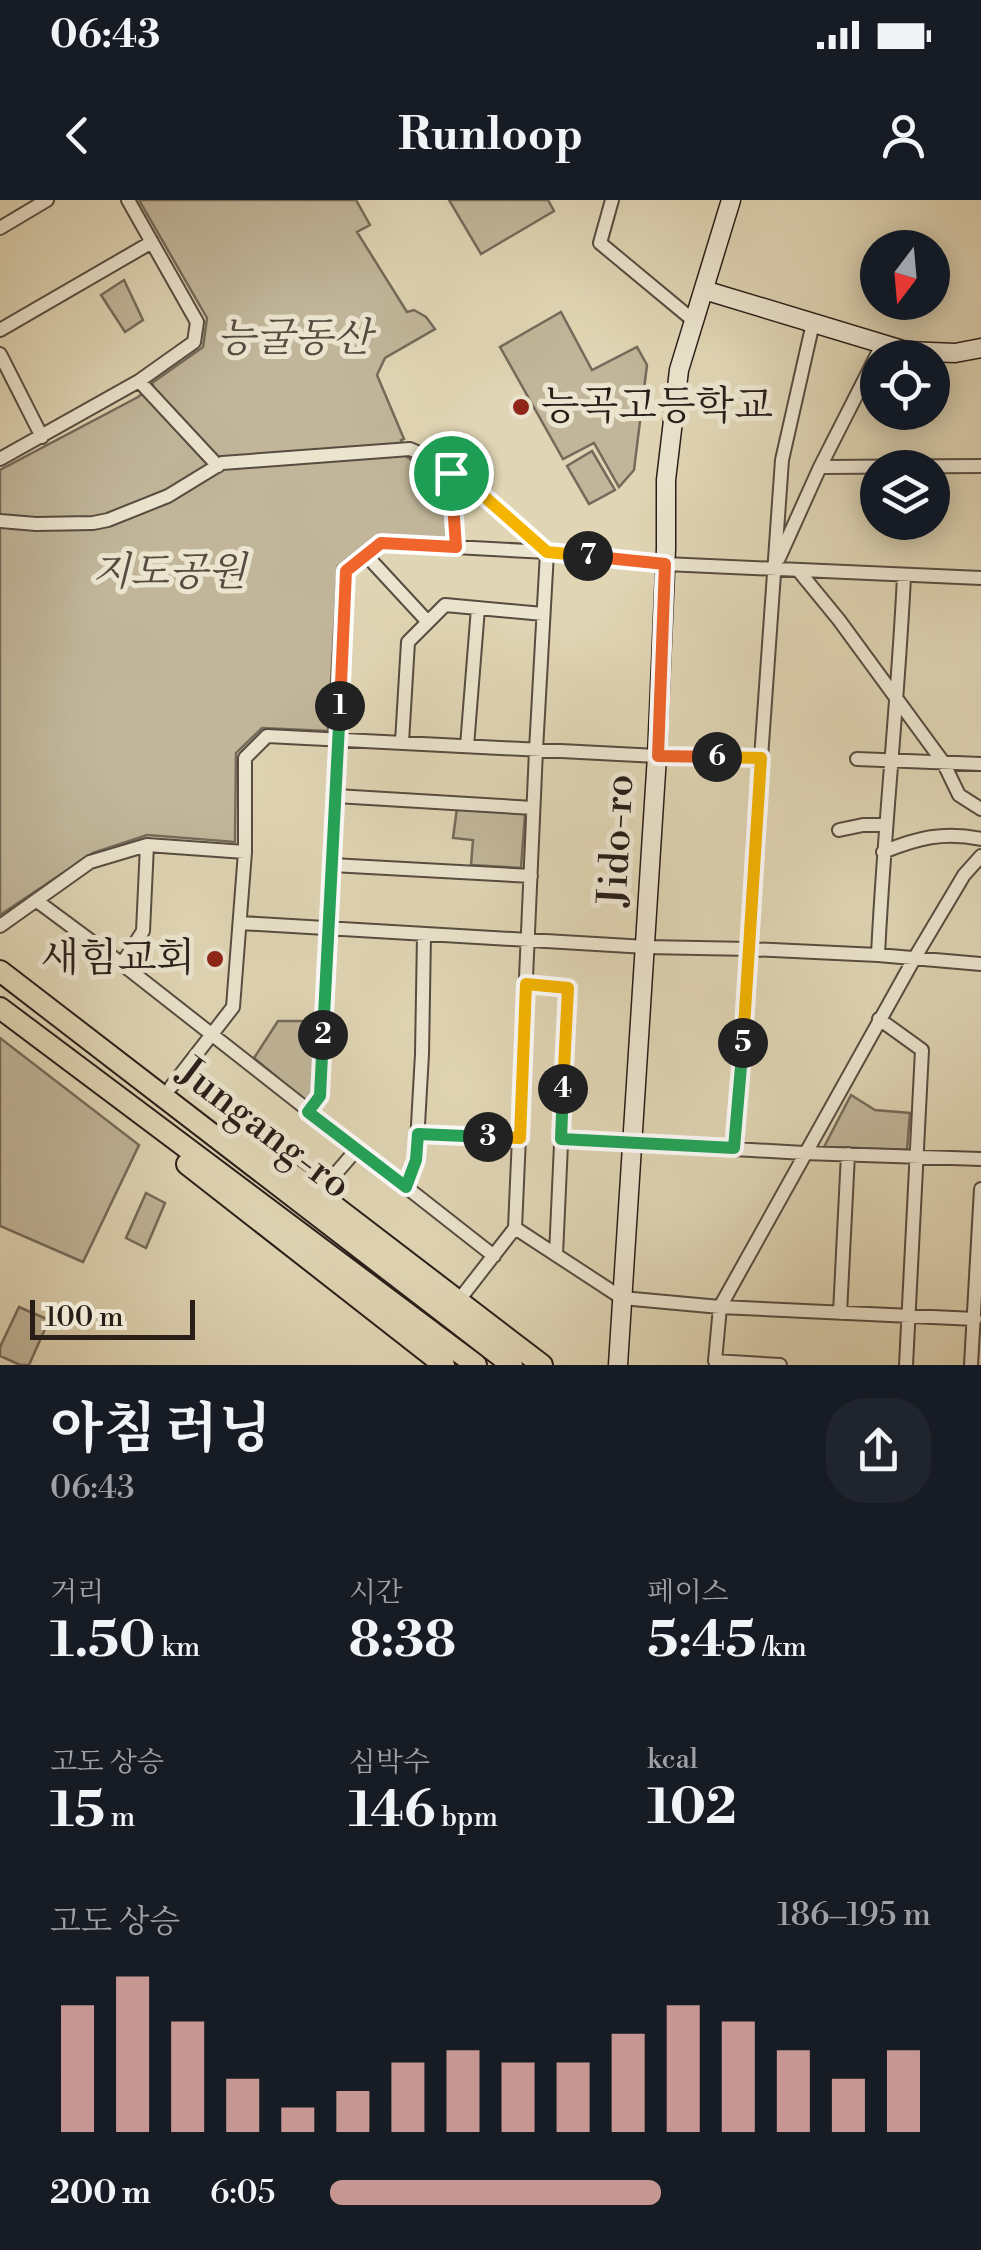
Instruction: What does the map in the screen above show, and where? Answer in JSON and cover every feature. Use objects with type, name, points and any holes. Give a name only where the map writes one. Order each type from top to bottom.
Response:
[{"type":"main road","name":"Jido-ro","points":[[618,1365],[658,756],[666,480],[679,370],[731,200]]},
{"type":"main road","points":[[704,290],[869,340]]},
{"type":"main road","points":[[950,353],[981,348]]},
{"type":"main road","name":"Jungang-ro","points":[[0,971],[512,1365]]},
{"type":"main road","name":"Jungang-ro","points":[[0,1008],[473,1363]]},
{"type":"main road","points":[[94,1042],[170,1087],[542,1365]]},
{"type":"main road","points":[[52,1048],[246,1212],[444,1365]]},
{"type":"street","points":[[0,228],[46,200]]},
{"type":"street","points":[[0,460],[138,382],[194,342],[198,322],[128,200]]},
{"type":"street","points":[[612,200],[600,242],[694,321]]},
{"type":"street","points":[[0,330],[152,242]]},
{"type":"street","points":[[734,1148],[782,460],[812,323]]},
{"type":"street","points":[[0,354],[42,436]]},
{"type":"street","points":[[138,382],[218,466]]},
{"type":"street","points":[[774,569],[860,389]]},
{"type":"street","points":[[0,520],[93,523],[168,496],[222,464],[410,449],[431,458],[486,498],[547,552]]},
{"type":"street","points":[[820,467],[981,466]]},
{"type":"street","points":[[451,473],[456,547]]},
{"type":"street","points":[[308,1112],[320,1096],[346,571],[381,543],[547,552],[665,564],[981,578]]},
{"type":"street","points":[[459,1300],[516,1228],[547,552]]},
{"type":"street","points":[[366,555],[426,621]]},
{"type":"street","points":[[798,570],[943,762],[959,794],[981,810]]},
{"type":"street","points":[[878,956],[904,576]]},
{"type":"street","points":[[402,742],[408,642],[426,621],[445,605],[543,614]]},
{"type":"street","points":[[467,746],[478,608]]},
{"type":"street","points":[[170,1087],[233,1007],[245,852],[245,758],[267,736],[761,758]]},
{"type":"street","points":[[858,759],[981,764]]},
{"type":"street","points":[[336,796],[533,808]]},
{"type":"street","points":[[838,830],[885,825]]},
{"type":"street","points":[[883,852],[917,838],[961,835],[981,839]]},
{"type":"street","points":[[0,926],[90,862],[147,845],[245,852]]},
{"type":"street","points":[[122,964],[143,930],[147,845]]},
{"type":"street","points":[[780,1365],[715,1361],[720,1306],[879,1020],[964,875],[981,856]]},
{"type":"street","points":[[332,865],[530,876]]},
{"type":"street","points":[[37,902],[122,964],[494,1256]]},
{"type":"street","points":[[241,922],[981,964]]},
{"type":"street","points":[[406,1187],[416,1160],[418,1134],[424,935]]},
{"type":"street","points":[[526,984],[568,988],[556,1255]]},
{"type":"street","points":[[879,1020],[922,1050],[906,1365]]},
{"type":"street","points":[[418,1134],[520,1138]]},
{"type":"street","points":[[561,1139],[981,1159]]},
{"type":"street","points":[[318,1194],[356,1149]]},
{"type":"street","points":[[840,1312],[848,1154]]},
{"type":"street","points":[[971,1365],[981,1189]]},
{"type":"street","points":[[516,1228],[622,1298],[974,1319]]},
{"type":"green space","name":"지도공원","points":[[139,200],[356,200],[370,225],[357,232],[407,312],[414,310],[426,317],[435,329],[385,358],[377,375],[404,439],[401,440],[407,457],[445,481],[447,539],[379,534],[338,566],[328,731],[262,728],[236,753],[235,842],[147,835],[93,853],[0,915],[0,470],[138,397],[203,347],[207,318]]},
{"type":"green space","points":[[449,200],[548,200],[554,211],[481,254]]},
{"type":"green space","points":[[124,280],[143,320],[125,332],[101,295]]},
{"type":"green space","points":[[561,312],[592,370],[637,347],[647,365],[634,470],[619,487],[594,443],[563,459],[500,347]]},
{"type":"green space","points":[[592,451],[615,490],[589,504],[567,466]]},
{"type":"green space","points":[[457,808],[525,814],[521,868],[471,865],[473,840],[453,838]]},
{"type":"green space","points":[[278,1021],[315,1021],[313,1095],[307,1102],[254,1058]]},
{"type":"green space","points":[[0,1038],[139,1145],[83,1262],[0,1226]]},
{"type":"green space","points":[[851,1095],[875,1110],[910,1113],[907,1150],[824,1147]]},
{"type":"green space","points":[[146,1193],[165,1203],[146,1248],[126,1238]]},
{"type":"green space","points":[[19,1307],[49,1320],[29,1365],[0,1356],[0,1347]]},
{"type":"place","name":"능곡고등학교","points":[[521,407]]},
{"type":"place","name":"새힘교회","points":[[215,959]]},
{"type":"route","points":[[451,473],[547,552],[665,564],[658,756],[761,758],[734,1148],[561,1139],[568,988],[526,984],[520,1138],[418,1134],[416,1160],[406,1187],[308,1112],[320,1096],[346,571],[381,543],[456,547],[451,473]]},
{"type":"park label","name":"능굴동산","points":[[294,339]]}]
